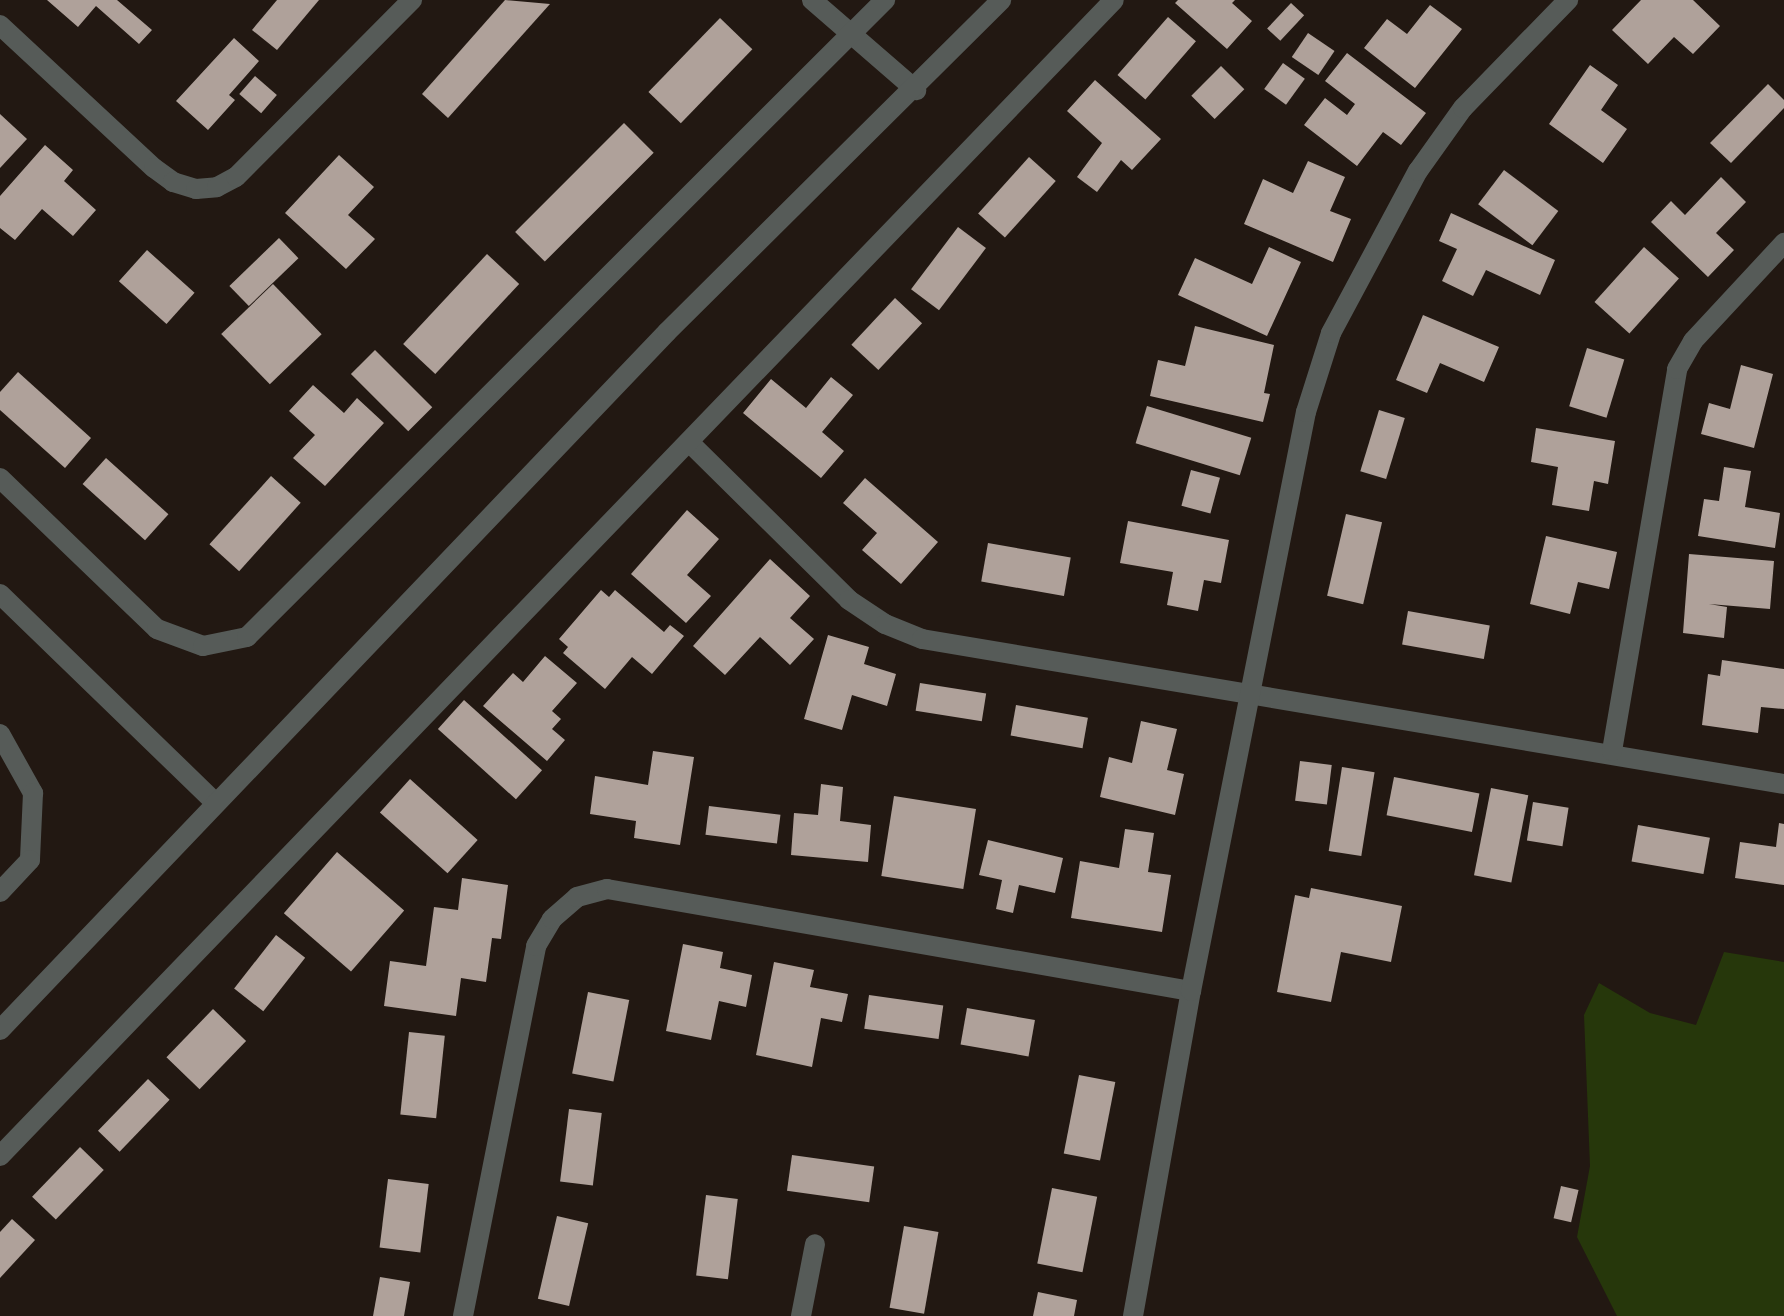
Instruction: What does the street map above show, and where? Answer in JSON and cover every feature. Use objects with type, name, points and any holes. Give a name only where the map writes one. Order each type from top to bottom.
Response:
[{"type":"street","points":[[0,25],[154,168],[173,182],[196,189],[217,187],[236,177],[412,0]]},
{"type":"street","points":[[812,0],[849,37],[916,90]]},
{"type":"street","points":[[0,478],[157,629],[203,646],[247,637],[885,0]]},
{"type":"street","points":[[0,1030],[667,332],[916,90],[1001,0]]},
{"type":"street","points":[[0,1156],[691,444],[1114,0]]},
{"type":"street","points":[[1133,1316],[1191,991],[1306,412],[1331,333],[1418,171],[1454,121],[1568,0]]},
{"type":"street","points":[[1612,751],[1671,388],[1693,341],[1784,243]]},
{"type":"street","points":[[691,444],[849,600],[885,624],[959,647],[1612,751],[1784,784]]},
{"type":"street","points":[[0,594],[215,802]]},
{"type":"street","points":[[0,734],[33,793],[30,860],[0,892]]},
{"type":"street","points":[[463,1316],[536,946],[552,919],[577,897],[607,889],[1191,991]]},
{"type":"street","points":[[801,1316],[815,1244]]},
{"type":"green space","points":[[1724,952],[1784,962],[1784,1316],[1617,1316],[1577,1237],[1590,1166],[1584,1015],[1599,983],[1650,1013],[1696,1025]]},
{"type":"building","points":[[47,0],[117,0],[152,30],[139,44],[96,6],[78,27]]},
{"type":"building","points":[[277,0],[319,0],[277,50],[252,30]]},
{"type":"building","points":[[505,0],[550,4],[448,118],[422,94]]},
{"type":"building","points":[[1178,0],[1235,0],[1232,3],[1252,21],[1227,49],[1175,3]]},
{"type":"building","points":[[1641,0],[1693,0],[1720,26],[1693,54],[1674,37],[1648,64],[1612,30]]},
{"type":"building","points":[[1291,3],[1304,15],[1280,41],[1267,29]]},
{"type":"building","points":[[1430,5],[1462,29],[1415,88],[1364,48],[1387,19],[1407,34]]},
{"type":"building","points":[[1168,17],[1196,41],[1145,99],[1117,75]]},
{"type":"building","points":[[720,18],[752,49],[681,123],[648,92]]},
{"type":"building","points":[[1308,33],[1335,51],[1318,75],[1292,57]]},
{"type":"building","points":[[234,38],[259,61],[229,95],[235,100],[208,130],[176,101]]},
{"type":"building","points":[[1347,53],[1426,113],[1401,145],[1383,132],[1357,166],[1304,125],[1325,98],[1347,115],[1355,104],[1325,81]]},
{"type":"building","points":[[1283,63],[1305,79],[1286,105],[1264,89]]},
{"type":"building","points":[[1590,65],[1618,85],[1601,110],[1627,129],[1603,163],[1549,124]]},
{"type":"building","points":[[1221,66],[1244,89],[1215,119],[1191,96]]},
{"type":"building","points":[[255,76],[277,95],[261,113],[239,94]]},
{"type":"building","points":[[1095,80],[1161,139],[1132,170],[1121,160],[1097,192],[1077,177],[1102,143],[1067,111]]},
{"type":"building","points":[[1768,84],[1784,100],[1784,108],[1731,163],[1710,143]]},
{"type":"building","points":[[0,114],[27,139],[0,168]]},
{"type":"building","points":[[624,123],[654,153],[545,262],[515,232]]},
{"type":"building","points":[[45,145],[73,170],[64,181],[96,210],[73,236],[42,209],[15,240],[0,228],[0,196]]},
{"type":"building","points":[[339,155],[374,187],[348,215],[375,239],[346,269],[285,213]]},
{"type":"building","points":[[1029,157],[1056,181],[1005,238],[978,213]]},
{"type":"building","points":[[1308,161],[1345,177],[1330,211],[1351,219],[1333,262],[1244,224],[1263,179],[1293,193]]},
{"type":"building","points":[[1504,170],[1558,211],[1532,245],[1478,204]]},
{"type":"building","points":[[1721,177],[1746,202],[1716,233],[1734,250],[1708,277],[1651,222],[1671,201],[1685,215]]},
{"type":"building","points":[[1451,213],[1555,260],[1540,295],[1486,270],[1473,296],[1442,281],[1457,249],[1439,241]]},
{"type":"building","points":[[958,227],[986,248],[939,310],[911,289]]},
{"type":"building","points":[[279,238],[298,258],[249,306],[229,286]]},
{"type":"building","points":[[1269,247],[1301,262],[1267,336],[1178,295],[1195,258],[1252,284]]},
{"type":"building","points":[[1644,247],[1679,278],[1629,333],[1594,302]]},
{"type":"building","points":[[147,250],[195,293],[166,324],[119,281]]},
{"type":"building","points":[[487,254],[519,284],[435,374],[403,344]]},
{"type":"building","points":[[273,284],[322,334],[270,384],[221,334]]},
{"type":"building","points":[[895,298],[922,323],[878,370],[851,345]]},
{"type":"building","points":[[1423,315],[1499,347],[1484,382],[1440,363],[1427,393],[1396,380]]},
{"type":"building","points":[[1195,326],[1274,345],[1264,393],[1270,394],[1263,422],[1150,396],[1158,360],[1185,366]]},
{"type":"building","points":[[1587,348],[1624,359],[1606,418],[1569,406]]},
{"type":"building","points":[[375,350],[432,407],[408,431],[351,374]]},
{"type":"building","points":[[1741,365],[1773,374],[1754,448],[1701,434],[1709,403],[1730,409]]},
{"type":"building","points":[[18,372],[91,438],[65,468],[0,410],[0,392]]},
{"type":"building","points":[[831,377],[853,395],[822,432],[844,451],[821,478],[743,413],[771,379],[806,408]]},
{"type":"building","points":[[313,385],[344,413],[357,398],[384,423],[325,486],[293,458],[315,435],[289,411]]},
{"type":"building","points":[[1147,406],[1251,438],[1240,475],[1136,443]]},
{"type":"building","points":[[1379,410],[1405,418],[1386,479],[1360,471]]},
{"type":"building","points":[[1536,428],[1615,441],[1608,484],[1594,481],[1589,511],[1552,505],[1558,467],[1531,462]]},
{"type":"building","points":[[106,458],[168,514],[145,540],[83,484]]},
{"type":"building","points":[[1724,467],[1751,471],[1745,507],[1780,513],[1775,548],[1698,536],[1704,499],[1719,501]]},
{"type":"building","points":[[1191,470],[1220,478],[1210,514],[1181,506]]},
{"type":"building","points":[[271,476],[301,503],[239,571],[209,544]]},
{"type":"building","points":[[865,478],[938,542],[901,584],[862,550],[877,533],[843,503]]},
{"type":"building","points":[[687,510],[719,539],[687,575],[711,596],[686,623],[631,574]]},
{"type":"building","points":[[1346,514],[1382,522],[1363,604],[1327,596]]},
{"type":"building","points":[[1128,521],[1229,540],[1221,583],[1204,580],[1198,611],[1167,605],[1173,572],[1120,563]]},
{"type":"building","points":[[1546,536],[1617,552],[1609,589],[1578,582],[1570,614],[1530,604]]},
{"type":"building","points":[[988,543],[1071,558],[1064,596],[981,581]]},
{"type":"building","points":[[1689,554],[1774,561],[1770,609],[1709,604],[1727,607],[1724,638],[1683,633]]},
{"type":"building","points":[[770,559],[810,596],[790,618],[814,639],[790,665],[760,637],[725,675],[693,646]]},
{"type":"building","points":[[601,590],[609,597],[615,590],[664,632],[670,625],[684,636],[652,674],[632,657],[605,689],[563,653],[568,647],[559,639]]},
{"type":"building","points":[[1408,611],[1490,625],[1484,659],[1402,644]]},
{"type":"building","points":[[828,635],[869,647],[864,664],[896,674],[887,706],[852,695],[842,730],[804,719]]},
{"type":"building","points":[[545,656],[577,683],[552,711],[561,719],[552,729],[565,740],[547,761],[483,706],[513,673],[523,682]]},
{"type":"building","points":[[1722,660],[1784,669],[1784,709],[1761,707],[1758,733],[1702,725],[1708,674],[1720,676]]},
{"type":"building","points":[[920,683],[986,693],[982,721],[916,711]]},
{"type":"building","points":[[464,700],[542,770],[516,799],[438,729]]},
{"type":"building","points":[[1016,705],[1088,718],[1083,748],[1011,736]]},
{"type":"building","points":[[1141,721],[1177,729],[1167,770],[1184,774],[1175,815],[1100,797],[1109,757],[1132,763]]},
{"type":"building","points":[[653,751],[694,757],[680,845],[634,838],[636,821],[590,814],[595,776],[648,785]]},
{"type":"building","points":[[1300,761],[1332,765],[1327,805],[1295,801]]},
{"type":"building","points":[[1342,767],[1375,772],[1361,856],[1329,851]]},
{"type":"building","points":[[1394,777],[1479,794],[1472,832],[1387,815]]},
{"type":"building","points":[[410,779],[478,840],[448,873],[380,812]]},
{"type":"building","points":[[821,784],[843,787],[840,821],[871,825],[868,862],[791,855],[794,813],[818,815]]},
{"type":"building","points":[[1491,788],[1528,795],[1511,883],[1474,875]]},
{"type":"building","points":[[894,796],[976,809],[963,889],[881,876]]},
{"type":"building","points":[[1533,802],[1569,808],[1562,846],[1527,841]]},
{"type":"building","points":[[709,806],[780,815],[777,844],[705,835]]},
{"type":"building","points":[[1779,823],[1784,824],[1784,885],[1735,878],[1740,842],[1776,847]]},
{"type":"building","points":[[1638,825],[1710,838],[1703,874],[1632,861]]},
{"type":"building","points":[[1125,829],[1154,833],[1148,872],[1171,875],[1162,932],[1071,918],[1080,861],[1119,868]]},
{"type":"building","points":[[988,840],[1063,858],[1055,893],[1019,885],[1013,913],[996,909],[1002,880],[979,875]]},
{"type":"building","points":[[337,852],[404,910],[351,972],[284,913]]},
{"type":"building","points":[[462,878],[508,885],[501,939],[492,938],[486,982],[461,978],[456,1016],[384,1006],[390,961],[426,966],[434,907],[458,910]]},
{"type":"building","points":[[1311,888],[1402,906],[1391,962],[1341,952],[1331,1002],[1277,992],[1295,895],[1309,898]]},
{"type":"building","points":[[276,935],[305,958],[263,1011],[234,989]]},
{"type":"building","points":[[683,944],[723,952],[720,968],[752,975],[746,1007],[719,1001],[711,1040],[666,1031]]},
{"type":"building","points":[[774,962],[814,970],[810,987],[848,994],[842,1022],[821,1018],[812,1067],[756,1055]]},
{"type":"building","points":[[588,992],[629,1000],[613,1081],[572,1073]]},
{"type":"building","points":[[869,995],[943,1005],[939,1039],[864,1029]]},
{"type":"building","points":[[967,1008],[1035,1020],[1029,1056],[961,1044]]},
{"type":"building","points":[[213,1009],[246,1041],[200,1089],[166,1057]]},
{"type":"building","points":[[409,1032],[445,1036],[436,1118],[400,1115]]},
{"type":"building","points":[[1079,1075],[1115,1082],[1100,1161],[1064,1154]]},
{"type":"building","points":[[148,1079],[170,1100],[120,1152],[98,1131]]},
{"type":"building","points":[[569,1109],[602,1113],[593,1185],[560,1181]]},
{"type":"building","points":[[80,1147],[104,1170],[56,1220],[32,1197]]},
{"type":"building","points":[[792,1155],[874,1167],[869,1202],[787,1191]]},
{"type":"building","points":[[388,1179],[429,1184],[420,1252],[380,1247]]},
{"type":"building","points":[[1561,1186],[1579,1190],[1571,1222],[1554,1218]]},
{"type":"building","points":[[1052,1188],[1097,1197],[1082,1272],[1037,1264]]},
{"type":"building","points":[[706,1195],[738,1199],[728,1279],[696,1275]]},
{"type":"building","points":[[557,1216],[588,1223],[569,1306],[538,1299]]},
{"type":"building","points":[[12,1219],[35,1240],[0,1278],[0,1232]]},
{"type":"building","points":[[904,1226],[938,1232],[924,1314],[890,1308]]},
{"type":"building","points":[[380,1277],[410,1282],[404,1316],[373,1316]]},
{"type":"building","points":[[1038,1292],[1077,1300],[1074,1316],[1033,1316]]}]
